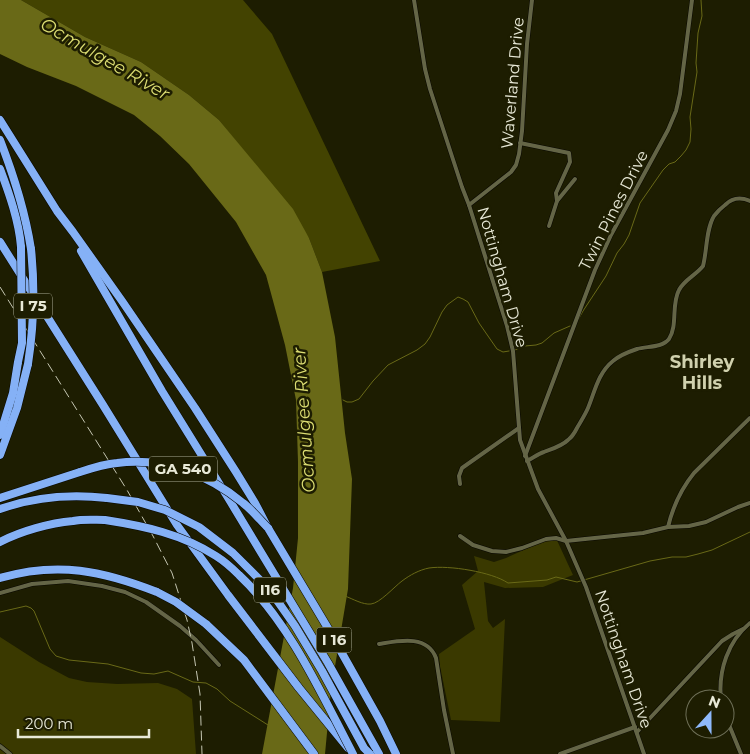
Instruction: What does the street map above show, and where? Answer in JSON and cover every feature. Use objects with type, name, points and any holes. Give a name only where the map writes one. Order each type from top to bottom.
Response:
[{"type":"highway","points":[[0,120],[57,211],[162,391],[328,663],[378,754]]},
{"type":"highway","name":"I 75","points":[[0,140],[17,185],[25,217],[31,249],[33,281],[33,313],[28,364],[17,408],[0,455]]},
{"type":"highway","name":"I 75","points":[[0,168],[20,237],[22,343],[12,393],[0,435]]},
{"type":"highway","points":[[57,211],[186,394],[255,503],[268,528]]},
{"type":"highway","points":[[0,242],[177,525],[244,616],[352,754]]},
{"type":"highway","name":"GA 540","points":[[0,498],[108,464],[136,462],[164,464],[199,476],[225,490],[244,504],[268,528]]},
{"type":"highway","name":"I16","points":[[0,509],[50,498],[85,496],[149,504],[175,514],[199,527],[233,554],[269,589],[295,626],[364,748],[370,754]]},
{"type":"highway","points":[[0,542],[9,537],[40,527],[72,521],[105,520],[144,526],[178,537],[216,556],[239,575],[262,599],[282,628],[301,657],[352,754]]},
{"type":"highway","name":"I 16","points":[[268,528],[329,630],[380,721],[396,754]]},
{"type":"highway","points":[[0,578],[37,570],[67,568],[120,578],[158,592],[176,602],[206,624],[244,660],[314,754]]},
{"type":"street","name":"Nottingham Drive","points":[[414,0],[430,89],[507,326],[513,351],[520,440],[538,490],[566,541],[582,577],[644,754]]},
{"type":"street","name":"Waverland Drive","points":[[469,205],[511,172],[516,165],[522,131],[527,44],[532,0]]},
{"type":"street","name":"Twin Pines Drive","points":[[525,456],[595,270],[611,235],[668,130],[676,111],[680,94],[692,0]]},
{"type":"street","points":[[520,143],[569,153],[570,162],[556,194],[557,201]]},
{"type":"street","points":[[549,226],[557,201],[575,178]]},
{"type":"street","points":[[527,461],[569,440],[588,409],[600,375],[613,360],[634,350],[662,345],[666,342],[672,331],[679,290],[703,266],[709,229],[714,216],[727,202],[734,199],[741,198],[750,201]]},
{"type":"street","points":[[668,527],[678,498],[688,480],[750,418]]},
{"type":"street","points":[[460,484],[459,476],[462,468],[519,428]]},
{"type":"street","points":[[460,536],[473,545],[492,551],[506,552],[546,539],[556,538],[566,541],[643,533],[668,527],[697,525],[750,503]]},
{"type":"street","points":[[0,593],[32,584],[68,581],[102,586],[125,592],[146,602],[180,626],[219,665]]},
{"type":"street","points":[[562,754],[636,730],[722,641],[750,624]]},
{"type":"street","points":[[720,689],[720,681],[725,661],[734,641],[743,629]]},
{"type":"street","points":[[378,644],[398,641],[419,642],[434,652],[453,754]]},
{"type":"street","points":[[735,739],[741,754]]},
{"type":"street","points":[[0,746],[10,754]]},
{"type":"shaded area","points":[[21,0],[243,0],[272,34],[380,261],[322,272],[309,238],[219,120],[189,95],[141,62],[85,37]]},
{"type":"shaded area","points":[[555,536],[573,575],[543,587],[505,588],[484,582],[488,621],[493,628],[505,619],[500,722],[451,720],[439,654],[475,629],[462,585],[478,571],[474,556],[494,562]]},
{"type":"shaded area","points":[[0,637],[39,662],[69,678],[87,682],[117,684],[158,683],[177,689],[192,699],[196,754],[0,754]]},
{"type":"water","name":"Ocmulgee River","points":[[0,0],[21,0],[85,37],[141,62],[189,95],[219,120],[293,209],[309,238],[322,272],[335,337],[352,479],[348,589],[331,690],[325,754],[262,754],[293,588],[298,538],[296,400],[285,345],[266,275],[236,222],[189,164],[160,136],[134,115],[76,86],[27,67],[0,54]]},
{"type":"waterway","points":[[578,320],[629,235],[640,203],[663,170],[681,156],[690,142],[690,117],[697,72],[698,33],[702,16],[701,0]]},
{"type":"waterway","points":[[343,400],[352,402],[359,399],[388,365],[425,344],[442,312],[447,305],[458,297],[468,302],[479,323],[497,349],[503,352],[509,351]]},
{"type":"waterway","points":[[515,350],[542,343],[554,333],[570,326]]},
{"type":"waterway","points":[[345,596],[365,604],[375,603],[411,575],[418,571],[437,567],[481,573],[508,583],[547,580],[556,577],[577,582],[650,561],[672,557],[686,557],[712,550],[750,532]]},
{"type":"waterway","points":[[0,612],[26,606],[31,608],[50,649],[56,656],[69,660],[108,664],[141,673],[154,674],[168,671],[193,682],[206,683],[268,725]]},
{"type":"railway","points":[[0,287],[127,490],[172,573],[187,620],[192,643],[200,694],[202,754]]},
{"type":"district","name":"Shirley Hills","points":[[702,372]]}]
